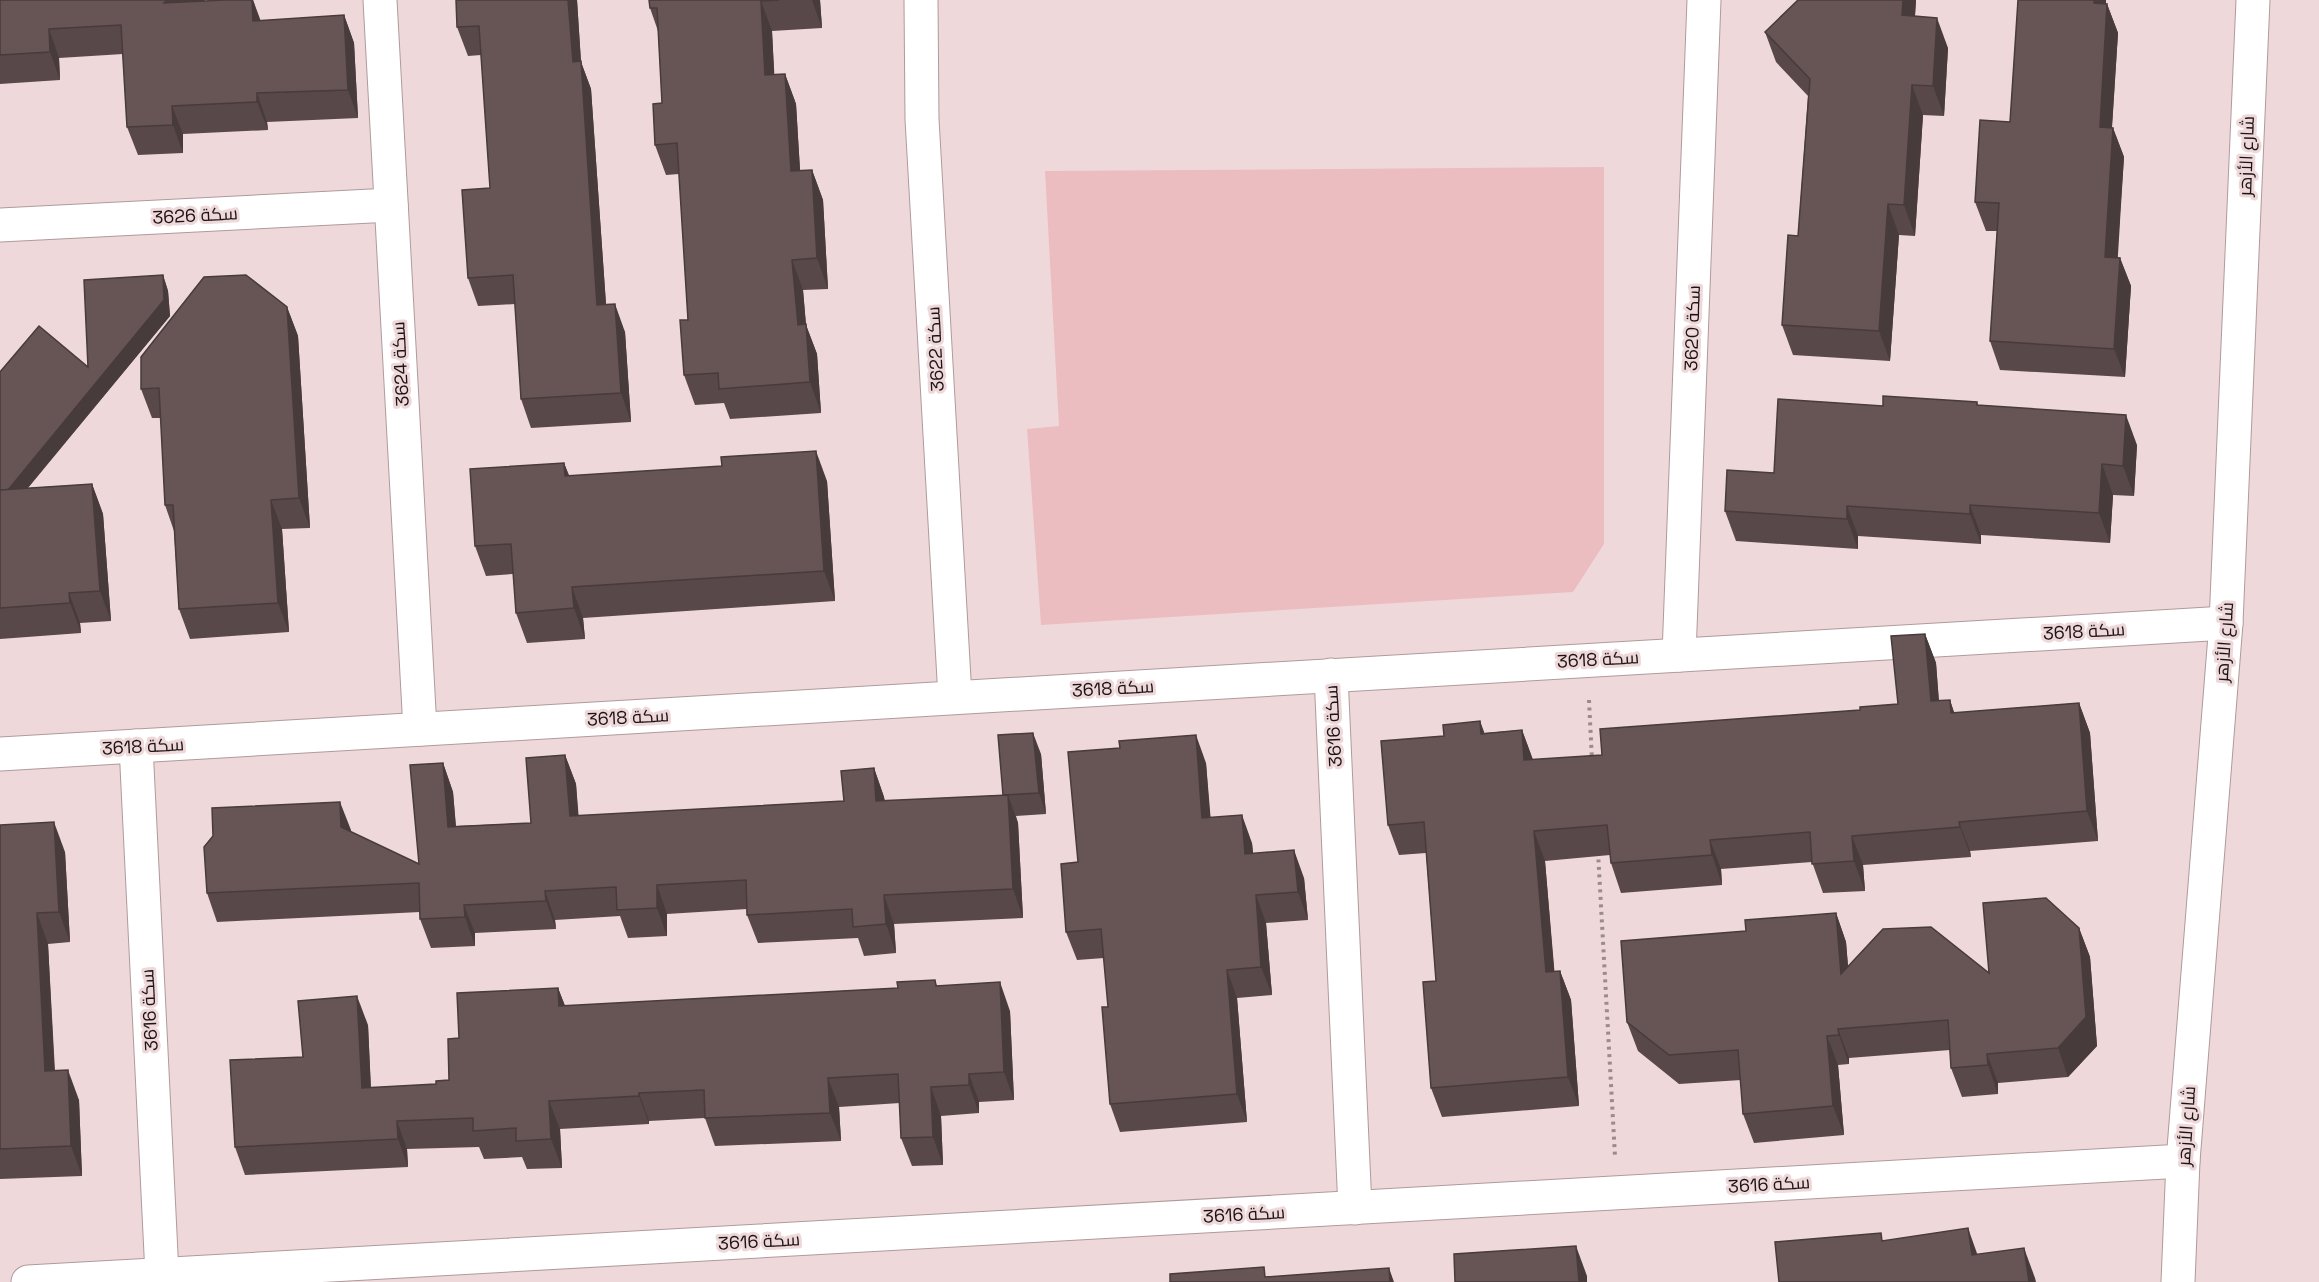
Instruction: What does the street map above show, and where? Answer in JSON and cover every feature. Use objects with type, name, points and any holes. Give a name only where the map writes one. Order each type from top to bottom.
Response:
[{"type":"street","name":"سكة 3624","points":[[380,0],[420,729]]},
{"type":"street","name":"سكة 3622","points":[[921,0],[922,119],[955,697]]},
{"type":"street","name":"سكة 3620","points":[[1679,655],[1704,0]]},
{"type":"street","name":"شارع الأزهر","points":[[2178,1282],[2183,1161],[2226,623],[2253,0]]},
{"type":"street","name":"سكة 3626","points":[[0,225],[391,204]]},
{"type":"street","name":"سكة 3618","points":[[0,754],[2226,623]]},
{"type":"street","name":"سكة 3616","points":[[1330,675],[1355,1208]]},
{"type":"street","name":"سكة 3616","points":[[136,746],[162,1275]]},
{"type":"street","name":"سكة 3616","points":[[28,1282],[2183,1161]]},
{"type":"path","points":[[1586,660],[1593,766]]},
{"type":"path","points":[[1598,849],[1618,1192]]},
{"type":"shaded area","points":[[1604,167],[1604,544],[1573,592],[1041,625],[1027,429],[1059,426],[1045,171]]},
{"type":"building","points":[[0,0],[167,0],[164,3],[252,0],[253,21],[344,15],[348,90],[257,93],[257,102],[172,106],[173,125],[127,127],[121,25],[49,29],[50,52],[0,55]]},
{"type":"building","points":[[456,0],[568,0],[573,62],[581,61],[597,305],[615,304],[621,393],[521,399],[513,275],[468,278],[462,190],[490,188],[479,26],[457,27]]},
{"type":"building","points":[[649,0],[779,0],[761,1],[765,75],[785,74],[791,171],[812,170],[817,258],[792,260],[798,325],[806,324],[810,382],[719,389],[718,373],[684,375],[680,320],[688,320],[677,143],[655,145],[653,104],[662,103],[657,8],[650,8]]},
{"type":"building","points":[[1798,0],[1903,0],[1902,15],[1937,18],[1933,86],[1912,85],[1904,205],[1888,204],[1879,331],[1782,325],[1788,235],[1798,236],[1810,79],[1765,32]]},
{"type":"building","points":[[2018,0],[2094,0],[2094,3],[2107,4],[2100,127],[2113,128],[2105,257],[2120,258],[2114,349],[1990,341],[1999,203],[1975,202],[1980,120],[2010,122]]},
{"type":"building","points":[[163,275],[164,300],[8,490],[0,490],[0,372],[39,326],[88,367],[84,280]]},
{"type":"building","points":[[246,275],[287,307],[299,498],[271,500],[278,603],[179,609],[173,505],[165,505],[159,388],[141,389],[141,357],[204,277]]},
{"type":"building","points":[[1883,396],[2126,415],[2123,466],[2102,464],[2099,513],[1970,505],[1970,514],[1847,506],[1847,519],[1725,511],[1727,470],[1774,473],[1778,399],[1883,406]]},
{"type":"building","points":[[816,451],[824,571],[572,587],[574,608],[516,613],[511,544],[475,546],[470,469],[564,463],[565,476],[722,466],[721,457]]},
{"type":"building","points":[[92,484],[100,591],[69,593],[70,603],[0,608],[0,490]]},
{"type":"building","points":[[1925,634],[1931,701],[1950,700],[1951,713],[2079,703],[2087,811],[1959,822],[1960,827],[1852,836],[1854,861],[1812,864],[1810,832],[1710,840],[1712,855],[1611,863],[1607,825],[1534,831],[1546,972],[1560,971],[1568,1077],[1431,1088],[1423,982],[1436,981],[1424,822],[1388,825],[1381,741],[1444,736],[1443,725],[1480,721],[1481,734],[1522,730],[1524,760],[1602,755],[1600,729],[1860,710],[1860,707],[1898,704],[1891,636]]},
{"type":"building","points":[[1033,733],[1039,793],[1003,795],[998,735]]},
{"type":"building","points":[[1196,735],[1202,818],[1242,815],[1245,854],[1294,850],[1298,892],[1256,895],[1261,967],[1227,970],[1237,1094],[1110,1104],[1102,1007],[1108,1007],[1101,929],[1066,932],[1061,864],[1078,862],[1068,752],[1120,748],[1119,741]]},
{"type":"building","points":[[565,755],[570,816],[844,801],[841,771],[874,768],[876,801],[1008,795],[1013,889],[884,895],[886,924],[853,927],[852,909],[747,915],[746,880],[657,885],[657,908],[617,910],[616,887],[545,891],[546,901],[464,905],[465,917],[420,919],[419,883],[207,893],[204,847],[213,836],[212,808],[340,802],[341,827],[419,864],[410,765],[443,763],[448,827],[531,823],[526,758]]},
{"type":"building","points":[[54,822],[59,912],[37,913],[45,1071],[68,1070],[71,1146],[0,1149],[0,825]]},
{"type":"building","points":[[2046,898],[2079,928],[2086,1017],[2058,1048],[1987,1054],[1988,1065],[1951,1068],[1948,1020],[1838,1029],[1839,1035],[1827,1036],[1833,1106],[1743,1114],[1738,1050],[1669,1055],[1627,1022],[1621,941],[1746,931],[1745,920],[1836,913],[1841,974],[1883,929],[1931,927],[1989,973],[1983,903]]},
{"type":"building","points":[[935,980],[936,986],[1000,982],[1004,1072],[969,1074],[969,1085],[931,1087],[933,1137],[901,1138],[898,1074],[828,1078],[830,1113],[705,1118],[704,1090],[639,1093],[639,1096],[549,1101],[551,1139],[516,1141],[516,1128],[473,1131],[473,1118],[397,1121],[398,1139],[235,1147],[230,1060],[303,1057],[298,1001],[357,996],[362,1088],[436,1084],[436,1081],[449,1080],[448,1039],[459,1038],[457,993],[558,988],[559,1006],[898,988],[897,982]]},
{"type":"building","points":[[1968,1228],[1972,1255],[2024,1248],[2029,1282],[1779,1282],[1775,1242],[1881,1233],[1882,1241]]},
{"type":"building","points":[[1576,1246],[1579,1282],[1455,1282],[1454,1254]]},
{"type":"building","points":[[1264,1267],[1265,1277],[1389,1268],[1390,1282],[1170,1282],[1170,1274]]}]
